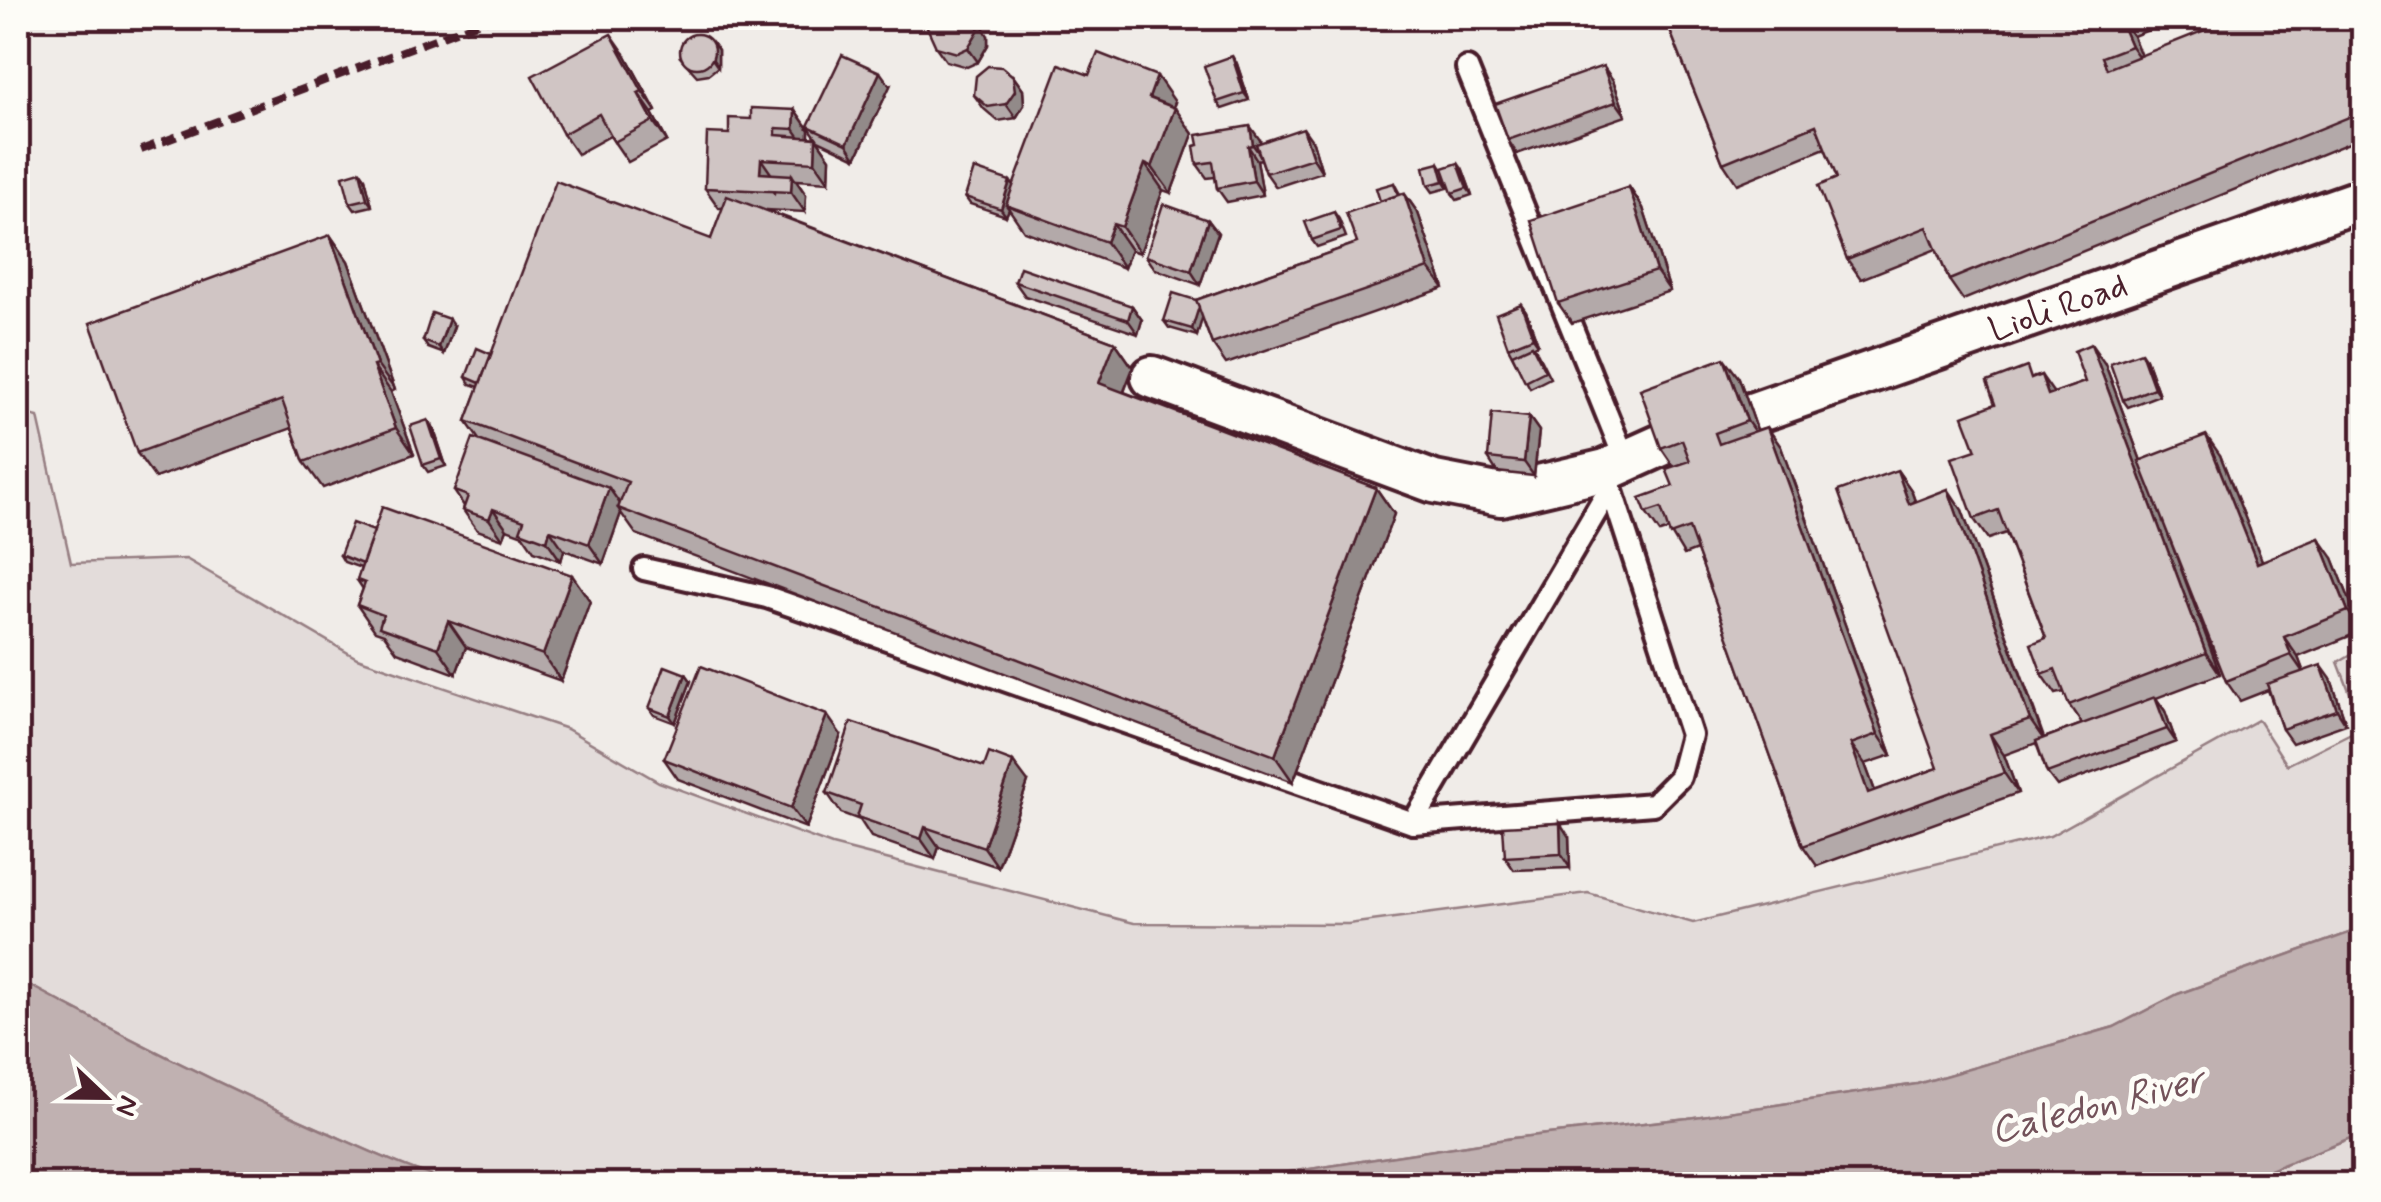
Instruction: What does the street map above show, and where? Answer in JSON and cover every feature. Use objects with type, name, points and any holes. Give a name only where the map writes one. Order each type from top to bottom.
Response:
[{"type":"street","name":"Lioli Road","points":[[1752,414],[2364,199]]},
{"type":"street","points":[[1152,377],[1434,482],[1501,494],[1614,474],[1666,443]]},
{"type":"lane","points":[[644,569],[767,597],[1413,824],[1652,804],[1680,777],[1690,734],[1614,474],[1467,68]]},
{"type":"lane","points":[[1413,824],[1614,474]]},
{"type":"shaded area","points":[[18,18],[2363,18],[2364,647],[2338,662],[2363,727],[2286,766],[2258,720],[2050,836],[1693,923],[1588,893],[1348,924],[1134,923],[832,845],[659,782],[566,729],[357,658],[186,559],[71,563],[38,417],[18,412]]},
{"type":"shaded area","points":[[18,412],[38,417],[71,563],[186,559],[357,658],[567,729],[659,782],[832,845],[1134,923],[1348,924],[1588,893],[1693,923],[2050,836],[2258,720],[2287,765],[2363,727],[2363,928],[2178,994],[2114,1027],[1917,1084],[1688,1118],[1513,1138],[1212,1184],[458,1184],[389,1160],[245,1095],[18,979]]},
{"type":"shaded area","points":[[2363,647],[2363,727],[2338,662]]},
{"type":"shaded area","points":[[2363,1133],[2363,1184],[2234,1184]]},
{"type":"water","name":"Caledon River","points":[[2363,928],[2363,1133],[2234,1184],[1212,1184],[1513,1138],[1688,1118],[1917,1084],[2114,1027],[2178,994]]},
{"type":"water","points":[[18,979],[245,1095],[389,1160],[458,1184],[18,1184]]},
{"type":"building","points":[[929,18],[976,18],[978,31],[968,48],[957,53],[936,47],[927,27]]},
{"type":"building","points":[[1665,18],[2119,18],[2131,46],[2102,57],[2107,69],[2235,18],[2364,18],[2364,111],[1949,280],[1927,227],[1847,259],[1818,186],[1837,178],[1816,125],[1723,163]]},
{"type":"building","points":[[611,34],[642,91],[638,93],[653,121],[614,142],[599,114],[563,134],[532,76]]},
{"type":"building","points":[[697,34],[709,39],[714,51],[709,63],[697,68],[685,63],[680,51],[685,39]]},
{"type":"building","points":[[1098,53],[1157,76],[1149,98],[1175,108],[1152,167],[1145,164],[1122,227],[1113,224],[1106,242],[1006,205],[1059,64],[1089,75]]},
{"type":"building","points":[[842,55],[880,72],[847,144],[808,126]]},
{"type":"building","points":[[1232,56],[1244,93],[1217,102],[1204,66]]},
{"type":"building","points":[[988,66],[1002,67],[1013,76],[1015,91],[1006,104],[988,107],[974,95],[976,76]]},
{"type":"building","points":[[1603,66],[1616,102],[1508,140],[1495,104]]},
{"type":"building","points":[[751,108],[795,110],[794,129],[776,128],[776,135],[816,138],[815,162],[761,159],[760,173],[792,175],[791,192],[705,188],[707,133],[729,134],[729,118],[751,119]]},
{"type":"building","points":[[1250,126],[1253,145],[1248,146],[1254,181],[1217,188],[1213,162],[1197,164],[1197,135]]},
{"type":"building","points":[[1303,128],[1313,158],[1266,173],[1256,144]]},
{"type":"building","points":[[1439,163],[1444,181],[1428,185],[1424,167]]},
{"type":"building","points":[[1458,163],[1467,188],[1452,193],[1443,168]]},
{"type":"building","points":[[974,169],[1010,181],[1001,209],[965,197]]},
{"type":"building","points":[[360,171],[367,199],[350,203],[343,176]]},
{"type":"building","points":[[556,181],[711,239],[727,196],[1115,342],[1099,383],[1376,488],[1275,756],[618,508],[628,482],[466,421]]},
{"type":"building","points":[[1394,183],[1398,195],[1380,201],[1376,188]]},
{"type":"building","points":[[1629,187],[1656,271],[1558,303],[1531,220]]},
{"type":"building","points":[[1404,193],[1429,268],[1212,344],[1196,300],[1357,243],[1346,213]]},
{"type":"building","points":[[1163,204],[1208,220],[1191,271],[1146,256]]},
{"type":"building","points":[[1334,212],[1341,230],[1312,240],[1305,222]]},
{"type":"building","points":[[330,235],[396,428],[304,462],[282,400],[137,453],[90,323]]},
{"type":"building","points":[[1020,267],[1132,306],[1128,320],[1015,282]]},
{"type":"building","points":[[1173,293],[1196,300],[1199,307],[1192,329],[1164,321]]},
{"type":"building","points":[[1521,304],[1533,337],[1508,347],[1496,314]]},
{"type":"building","points":[[432,313],[449,319],[439,347],[423,341]]},
{"type":"building","points":[[2091,344],[2206,653],[2069,705],[2055,669],[2042,674],[2031,644],[2046,638],[1998,510],[1974,519],[1952,458],[1976,450],[1963,416],[1995,404],[1987,382],[2027,367],[2031,379],[2041,375],[2048,395],[2085,382],[2074,351]]},
{"type":"building","points":[[1532,345],[1545,371],[1525,381],[1512,354]]},
{"type":"building","points":[[477,348],[491,354],[480,383],[466,377]]},
{"type":"building","points":[[2141,352],[2154,388],[2123,400],[2110,363]]},
{"type":"building","points":[[1724,358],[1747,421],[1715,433],[1719,444],[1767,427],[1878,734],[1851,744],[1868,793],[1938,768],[1838,491],[1897,470],[1909,504],[1948,489],[2030,720],[1990,734],[2004,773],[1803,846],[1689,528],[1670,535],[1661,508],[1646,513],[1640,498],[1673,486],[1666,469],[1690,461],[1682,440],[1661,448],[1640,389]]},
{"type":"building","points":[[1492,413],[1529,417],[1524,462],[1488,458]]},
{"type":"building","points":[[428,420],[441,459],[423,465],[410,426]]},
{"type":"building","points":[[2206,435],[2257,563],[2319,538],[2348,611],[2284,637],[2291,655],[2226,681],[2139,461]]},
{"type":"building","points":[[473,438],[609,488],[589,544],[550,530],[547,541],[520,531],[524,520],[493,509],[489,519],[463,510],[468,496],[454,491]]},
{"type":"building","points":[[382,507],[572,575],[543,655],[448,621],[438,648],[379,627],[383,615],[357,605],[365,583],[357,580]]},
{"type":"building","points":[[352,523],[374,531],[362,564],[340,555]]},
{"type":"building","points":[[2321,665],[2337,710],[2282,729],[2267,684]]},
{"type":"building","points":[[665,666],[686,674],[670,716],[649,708]]},
{"type":"building","points":[[701,666],[827,715],[791,808],[664,759]]},
{"type":"building","points":[[2155,697],[2167,729],[2047,773],[2036,741]]},
{"type":"building","points":[[851,722],[984,767],[989,753],[1013,762],[984,847],[925,827],[921,839],[857,817],[861,805],[827,793]]},
{"type":"building","points":[[1560,823],[1561,854],[1505,857],[1503,826]]},
{"type":"railway","points":[[141,150],[490,18]]}]
